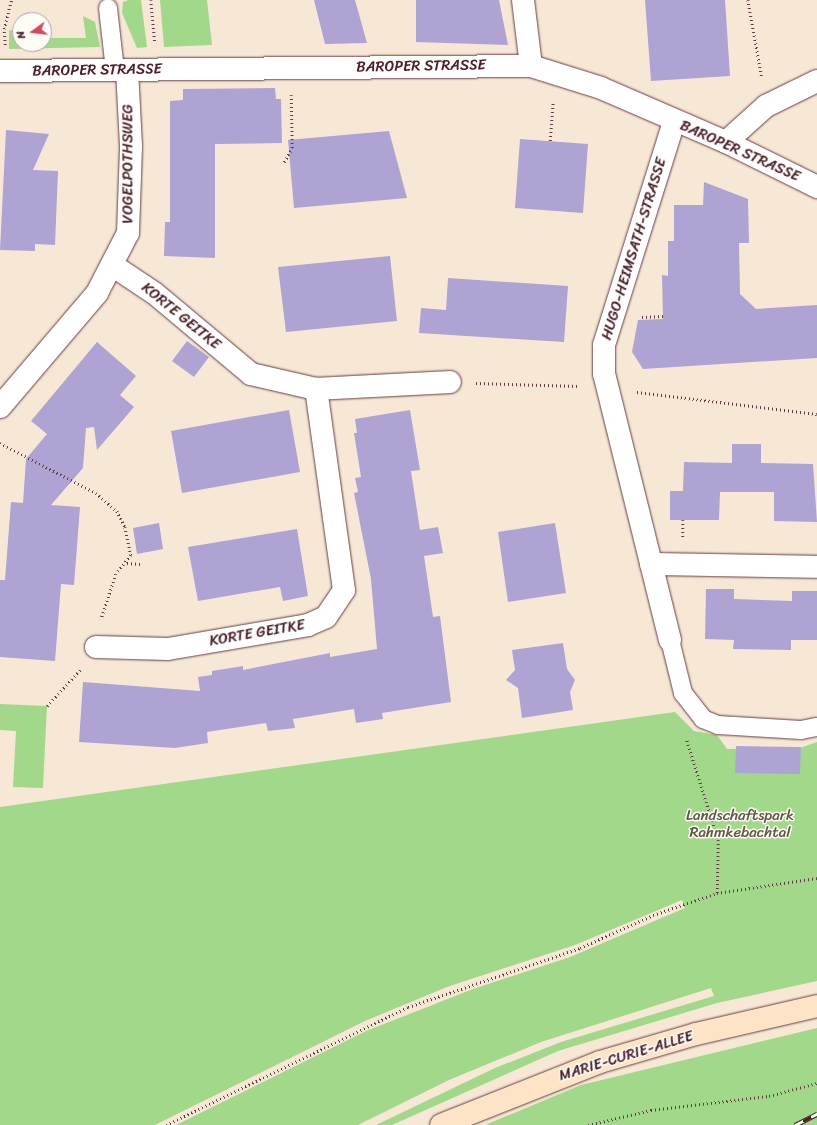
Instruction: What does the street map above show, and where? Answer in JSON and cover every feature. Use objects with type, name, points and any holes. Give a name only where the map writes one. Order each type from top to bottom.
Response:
[{"type":"street","points":[[523,0],[531,66]]},
{"type":"street","name":"BAROPER STRASSE","points":[[4,71],[121,70],[158,68],[531,66],[600,88],[726,142],[817,187]]},
{"type":"street","name":"VOGELPOTHSWEG","points":[[0,407],[97,293],[112,265],[130,225],[132,146],[121,70]]},
{"type":"street","points":[[726,142],[766,106],[817,81]]},
{"type":"street","name":"HUGO-HEIMSATH-STRASSE","points":[[670,640],[607,386],[604,346],[612,311],[674,121]]},
{"type":"street","name":"KORTE GEITKE","points":[[112,265],[154,293],[252,374],[316,389],[450,382]]},
{"type":"street","name":"KORTE GEITKE","points":[[96,648],[168,649],[308,625],[326,617],[344,590],[316,389]]},
{"type":"street","points":[[650,564],[817,567]]},
{"type":"street","name":"MARIE-CURIE-ALLEE","points":[[441,1125],[600,1062],[696,1034],[817,1006]]},
{"type":"lane","points":[[108,8],[121,70]]},
{"type":"lane","name":"HUGO-HEIMSATH-STRASSE","points":[[670,640],[683,693],[703,719],[718,725],[801,730],[817,727]]},
{"type":"path","points":[[4,71],[4,29],[11,0]]},
{"type":"path","points":[[151,0],[158,68]]},
{"type":"path","points":[[748,0],[766,106]]},
{"type":"path","points":[[284,162],[292,148],[291,68]]},
{"type":"path","points":[[550,141],[555,73]]},
{"type":"path","points":[[450,382],[607,386],[666,399],[817,414]]},
{"type":"path","points":[[0,443],[106,500],[125,527],[131,555],[127,563],[116,574],[106,603],[96,648],[47,706]]},
{"type":"path","points":[[683,520],[683,529]]},
{"type":"path","points":[[127,563],[140,564]]},
{"type":"path","points":[[684,736],[709,804],[718,841],[717,893]]},
{"type":"path","points":[[166,1125],[408,1007],[580,948],[653,915],[717,893],[817,878]]},
{"type":"path","points":[[588,1125],[651,1110],[769,1096],[817,1083]]},
{"type":"green space","points":[[129,0],[141,0],[147,47],[137,48],[122,13],[123,2]]},
{"type":"green space","points":[[160,0],[207,0],[212,45],[164,47]]},
{"type":"green space","points":[[83,16],[95,22],[100,47],[52,48],[52,38],[86,38]]},
{"type":"green space","points":[[9,30],[12,31],[12,49],[9,49]]},
{"type":"green space","points":[[0,704],[47,706],[43,788],[13,787],[16,731],[0,730]]},
{"type":"green space","name":"Landschaftspark Rahmkebachtal","points":[[675,712],[694,731],[717,735],[727,749],[800,748],[817,742],[817,981],[717,1003],[558,1051],[392,1125],[376,1125],[495,1068],[561,1042],[714,996],[711,988],[541,1042],[449,1080],[358,1125],[176,1125],[366,1031],[473,989],[570,957],[685,908],[682,900],[575,945],[447,987],[365,1021],[155,1125],[0,1125],[0,807]]},
{"type":"green space","points":[[817,1028],[817,1125],[485,1125],[581,1085]]},
{"type":"building","points":[[314,0],[355,0],[367,43],[325,44]]},
{"type":"building","points":[[416,0],[499,0],[508,45],[416,42]]},
{"type":"building","points":[[645,0],[725,0],[730,76],[651,81]]},
{"type":"building","points":[[275,88],[276,99],[281,99],[282,143],[215,144],[215,258],[164,256],[165,222],[170,222],[170,101],[183,100],[183,89]]},
{"type":"building","points":[[6,130],[49,134],[33,170],[58,171],[55,245],[35,244],[35,251],[0,250]]},
{"type":"building","points":[[389,131],[407,198],[294,208],[288,140]]},
{"type":"building","points":[[520,139],[588,144],[583,213],[515,208]]},
{"type":"building","points":[[704,182],[748,199],[749,243],[739,243],[740,294],[756,309],[817,305],[817,358],[643,369],[632,352],[638,320],[663,319],[662,275],[668,276],[668,241],[674,241],[674,205],[703,205]]},
{"type":"building","points":[[390,256],[397,321],[286,332],[278,267]]},
{"type":"building","points":[[448,278],[568,286],[564,342],[419,333],[421,308],[446,310]]},
{"type":"building","points":[[187,341],[209,357],[194,377],[172,361]]},
{"type":"building","points":[[97,342],[136,376],[120,395],[134,407],[97,450],[94,427],[86,428],[83,468],[51,505],[80,507],[74,585],[61,584],[55,661],[0,657],[0,580],[5,580],[11,502],[23,503],[26,459],[47,434],[31,421]]},
{"type":"building","points":[[289,410],[300,472],[182,493],[171,431]]},
{"type":"building","points":[[410,410],[420,470],[411,471],[420,530],[438,527],[443,553],[424,556],[433,617],[440,616],[451,702],[382,713],[383,719],[356,723],[354,709],[293,719],[295,728],[268,731],[266,723],[207,732],[208,743],[175,748],[79,742],[83,682],[200,691],[198,677],[212,675],[212,671],[243,666],[243,670],[330,653],[330,657],[377,649],[371,579],[354,493],[358,492],[355,478],[361,477],[354,433],[357,433],[355,419]]},
{"type":"building","points":[[732,444],[761,444],[761,463],[813,464],[817,522],[774,521],[774,492],[720,492],[719,520],[670,520],[670,491],[683,491],[684,462],[732,463]]},
{"type":"building","points":[[159,523],[163,549],[137,554],[133,528]]},
{"type":"building","points":[[555,523],[566,593],[508,602],[498,532]]},
{"type":"building","points":[[297,529],[308,596],[283,601],[280,587],[198,601],[188,547]]},
{"type":"building","points":[[706,589],[734,589],[734,599],[792,601],[792,591],[817,591],[817,640],[791,640],[791,650],[733,649],[734,640],[705,639]]},
{"type":"building","points":[[563,643],[567,669],[575,680],[570,692],[573,710],[522,718],[518,688],[506,680],[515,670],[512,650]]},
{"type":"building","points":[[736,746],[801,747],[800,774],[735,773]]},
{"type":"railway","points":[[795,1125],[817,1114]]}]
